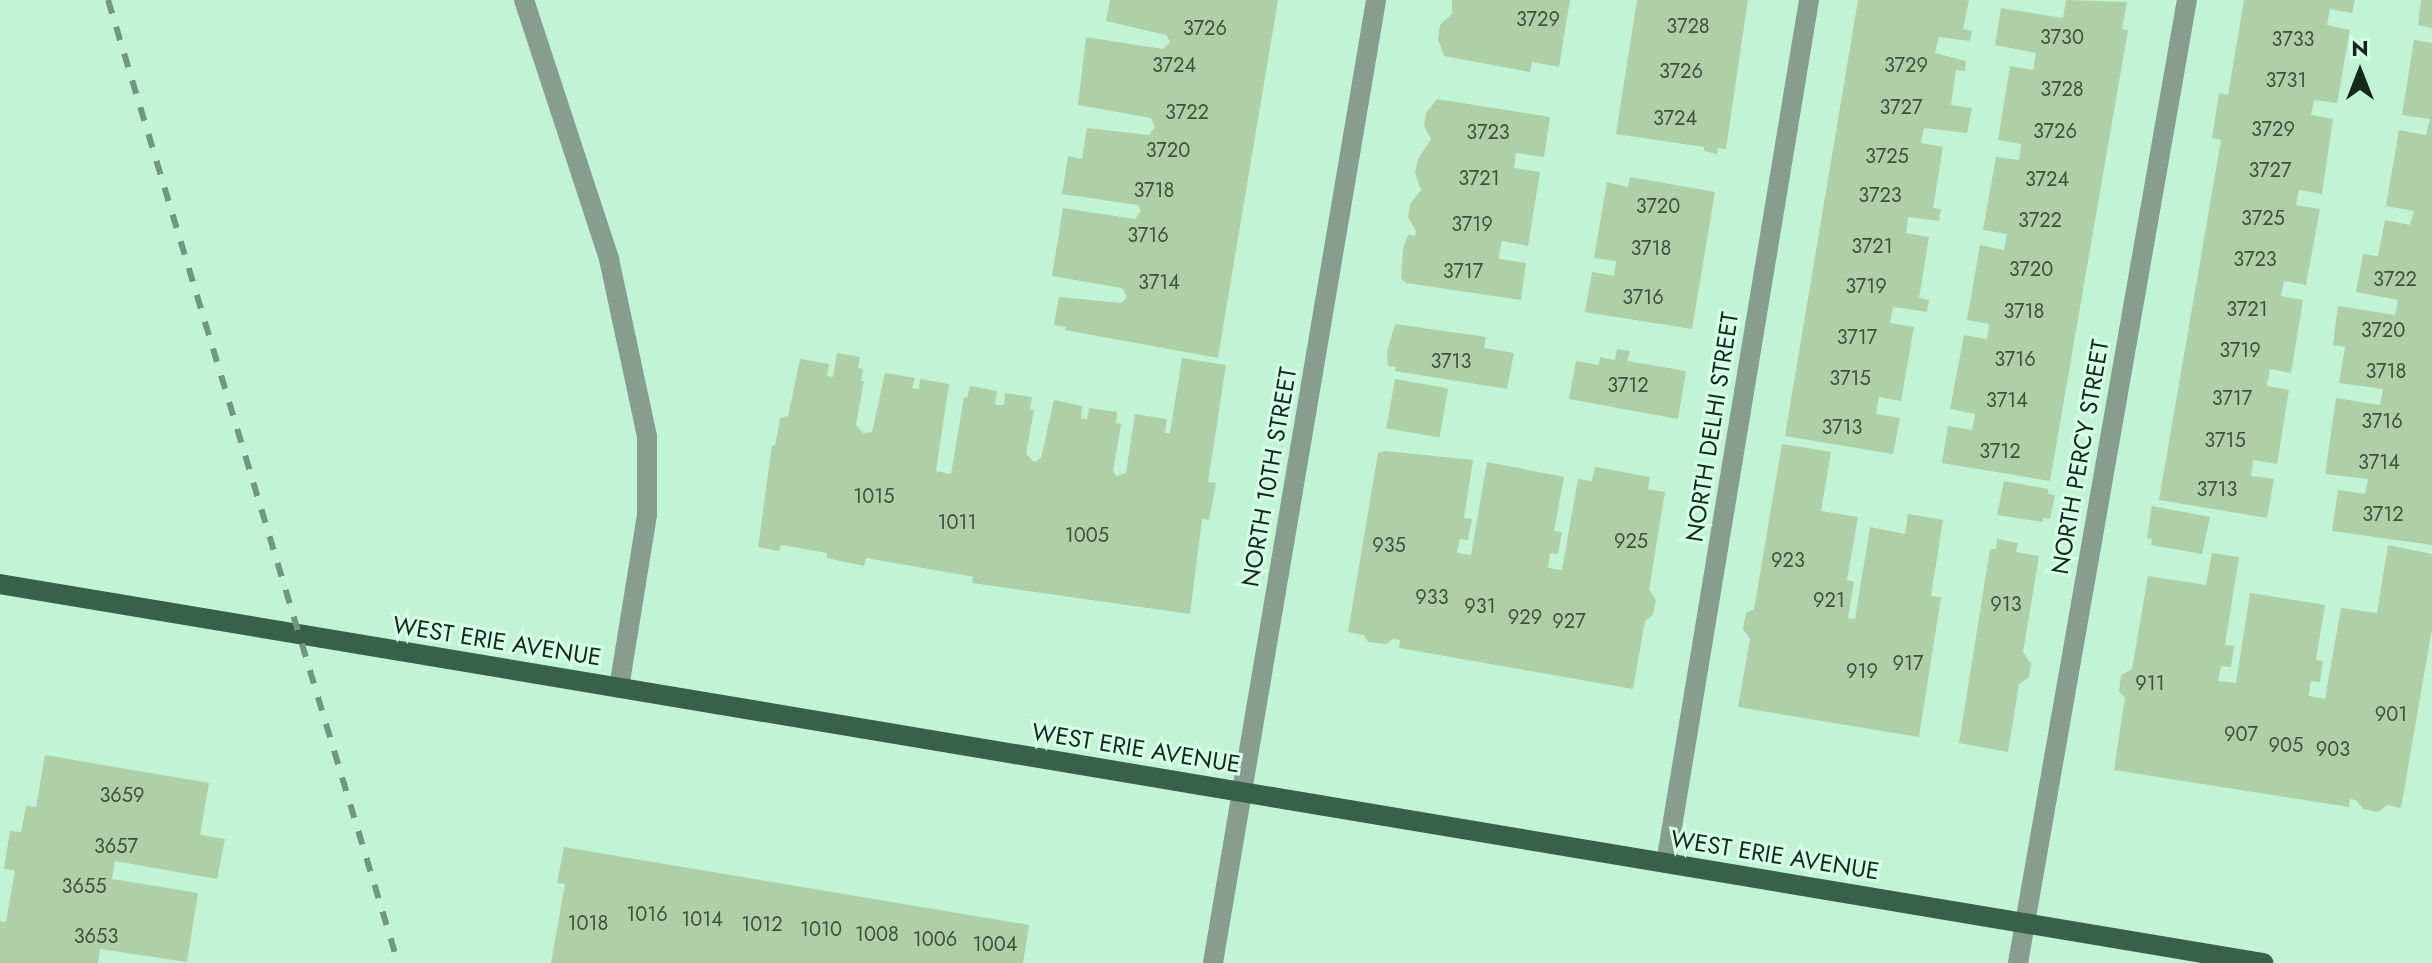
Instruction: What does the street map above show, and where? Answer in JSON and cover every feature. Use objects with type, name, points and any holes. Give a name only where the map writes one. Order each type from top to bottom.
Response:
[{"type":"main road","name":"WEST ERIE AVENUE","points":[[0,584],[2263,963]]},
{"type":"street","points":[[524,0],[609,259],[647,436],[647,515],[619,688]]},
{"type":"street","name":"NORTH 10TH STREET","points":[[1213,963],[1376,0]]},
{"type":"street","name":"NORTH DELHI STREET","points":[[1666,863],[1809,0]]},
{"type":"street","name":"NORTH PERCY STREET","points":[[2018,963],[2187,0]]},
{"type":"building","points":[[1110,0],[1278,0],[1218,358],[1065,330],[1066,327],[1054,325],[1059,297],[1121,303],[1127,297],[1122,288],[1052,276],[1063,208],[1135,219],[1141,211],[1138,205],[1062,194],[1068,156],[1082,159],[1087,128],[1149,135],[1155,127],[1151,118],[1078,105],[1086,37],[1163,49],[1170,42],[1166,35],[1106,21]]},
{"type":"building","points":[[1452,0],[1570,0],[1559,67],[1532,62],[1530,72],[1444,56],[1438,39],[1440,25],[1452,14]]},
{"type":"building","points":[[1637,0],[1748,0],[1726,149],[1718,148],[1717,154],[1704,151],[1704,147],[1616,134]]},
{"type":"building","points":[[1858,0],[1969,0],[1963,29],[1972,31],[1970,41],[1939,37],[1935,53],[1966,61],[1965,71],[1956,70],[1951,105],[1972,108],[1967,133],[1924,128],[1921,143],[1943,147],[1933,208],[1941,209],[1939,221],[1908,217],[1906,233],[1929,237],[1919,298],[1929,300],[1927,312],[1893,307],[1890,323],[1914,327],[1901,401],[1879,397],[1876,414],[1900,418],[1893,454],[1785,436]]},
{"type":"building","points":[[2066,0],[2127,2],[2122,29],[2128,30],[2050,481],[1942,463],[1948,426],[1972,430],[1975,414],[1950,409],[1964,335],[1987,339],[1989,324],[1967,320],[1980,245],[2004,250],[2007,234],[1983,230],[1996,157],[2019,160],[2021,144],[1998,140],[2010,66],[2033,70],[2036,53],[1995,45],[2001,8],[2063,18]]},
{"type":"building","points":[[2244,0],[2355,0],[2352,13],[2330,9],[2327,25],[2350,30],[2337,103],[2314,100],[2311,115],[2333,119],[2322,194],[2299,190],[2296,205],[2320,209],[2306,285],[2284,281],[2281,296],[2303,300],[2291,373],[2270,369],[2267,386],[2289,390],[2277,464],[2253,460],[2251,476],[2274,479],[2267,518],[2159,500],[2221,140],[2212,138],[2219,93],[2228,95]]},
{"type":"building","points":[[2421,0],[2432,0],[2432,28],[2418,25]]},
{"type":"building","points":[[2414,40],[2432,43],[2432,545],[2332,531],[2338,490],[2365,494],[2368,479],[2325,474],[2336,398],[2380,405],[2383,389],[2339,383],[2345,347],[2333,345],[2338,306],[2395,315],[2398,300],[2356,292],[2363,254],[2378,256],[2385,220],[2410,225],[2414,211],[2386,206],[2399,130],[2426,135],[2430,119],[2402,115]]},
{"type":"building","points":[[1437,99],[1550,117],[1544,157],[1516,153],[1514,168],[1540,172],[1528,246],[1502,241],[1500,249],[1499,259],[1526,263],[1521,300],[1406,283],[1401,279],[1403,249],[1408,235],[1415,236],[1416,231],[1408,217],[1410,204],[1421,190],[1415,173],[1418,159],[1431,139],[1424,126],[1426,113]]},
{"type":"building","points":[[1630,177],[1715,192],[1692,329],[1585,312],[1592,272],[1614,276],[1616,261],[1594,258],[1607,182],[1628,187]]},
{"type":"building","points":[[1395,324],[1486,337],[1484,348],[1514,353],[1507,389],[1395,371],[1396,367],[1388,366],[1387,352]]},
{"type":"building","points":[[1617,349],[1630,351],[1627,361],[1686,371],[1678,419],[1569,399],[1576,361],[1599,365],[1600,357],[1615,360]]},
{"type":"building","points":[[837,353],[860,357],[858,368],[863,369],[861,381],[864,381],[856,425],[863,433],[872,432],[885,373],[915,378],[912,388],[919,389],[920,379],[949,384],[936,471],[951,474],[964,397],[967,398],[970,386],[997,391],[995,404],[998,405],[1004,405],[1005,393],[1032,397],[1030,409],[1034,410],[1026,454],[1034,462],[1041,458],[1054,400],[1082,406],[1081,418],[1084,419],[1087,419],[1089,408],[1117,412],[1116,423],[1121,424],[1113,471],[1117,476],[1126,473],[1135,414],[1167,419],[1165,433],[1170,433],[1182,358],[1226,365],[1208,482],[1216,483],[1209,520],[1202,519],[1190,614],[972,583],[973,577],[969,576],[866,558],[864,566],[827,558],[827,553],[781,545],[779,551],[758,547],[772,445],[775,446],[780,418],[788,416],[800,359],[829,364],[827,376],[833,377]]},
{"type":"building","points":[[1395,379],[1448,388],[1439,438],[1386,428]]},
{"type":"building","points":[[1782,444],[1831,452],[1821,511],[1858,517],[1847,580],[1854,582],[1848,618],[1855,619],[1870,527],[1905,534],[1908,514],[1943,520],[1931,596],[1941,597],[1919,737],[1738,707],[1750,639],[1743,629],[1746,613],[1754,609]]},
{"type":"building","points":[[1385,451],[1473,460],[1464,518],[1472,519],[1468,540],[1460,539],[1457,553],[1471,555],[1487,462],[1564,477],[1554,531],[1562,532],[1558,554],[1550,553],[1548,568],[1562,570],[1578,479],[1592,481],[1595,467],[1650,477],[1648,489],[1665,492],[1649,590],[1656,600],[1653,615],[1645,621],[1633,689],[1399,648],[1400,640],[1393,639],[1386,644],[1368,642],[1364,635],[1348,632],[1378,453]]},
{"type":"building","points":[[2004,481],[2048,489],[2048,494],[2055,495],[2050,519],[2043,518],[2043,522],[1997,515]]},
{"type":"building","points":[[2152,506],[2210,517],[2202,554],[2151,545],[2152,539],[2147,538]]},
{"type":"building","points":[[1997,539],[2018,543],[2016,552],[2039,556],[2023,652],[2031,664],[2029,677],[2019,684],[2008,752],[1959,743],[1990,549],[1996,549]]},
{"type":"building","points":[[2388,545],[2432,554],[2432,629],[2401,808],[2387,805],[2378,812],[2363,809],[2356,800],[2350,799],[2349,807],[2114,770],[2125,697],[2119,692],[2121,675],[2132,669],[2148,576],[2206,585],[2212,553],[2239,557],[2225,645],[2234,646],[2231,667],[2221,666],[2218,681],[2236,683],[2250,593],[2325,605],[2316,660],[2323,661],[2320,682],[2311,681],[2309,696],[2325,699],[2341,608],[2377,613]]},
{"type":"building","points":[[45,755],[209,783],[200,835],[225,839],[217,879],[115,861],[112,879],[198,893],[187,962],[100,949],[98,963],[0,963],[0,921],[6,922],[15,870],[4,869],[10,831],[21,832],[26,806],[36,807]]},
{"type":"building","points":[[564,847],[1029,925],[1023,963],[551,963],[565,884],[557,883]]},
{"type":"railway","points":[[108,0],[398,963]]}]
